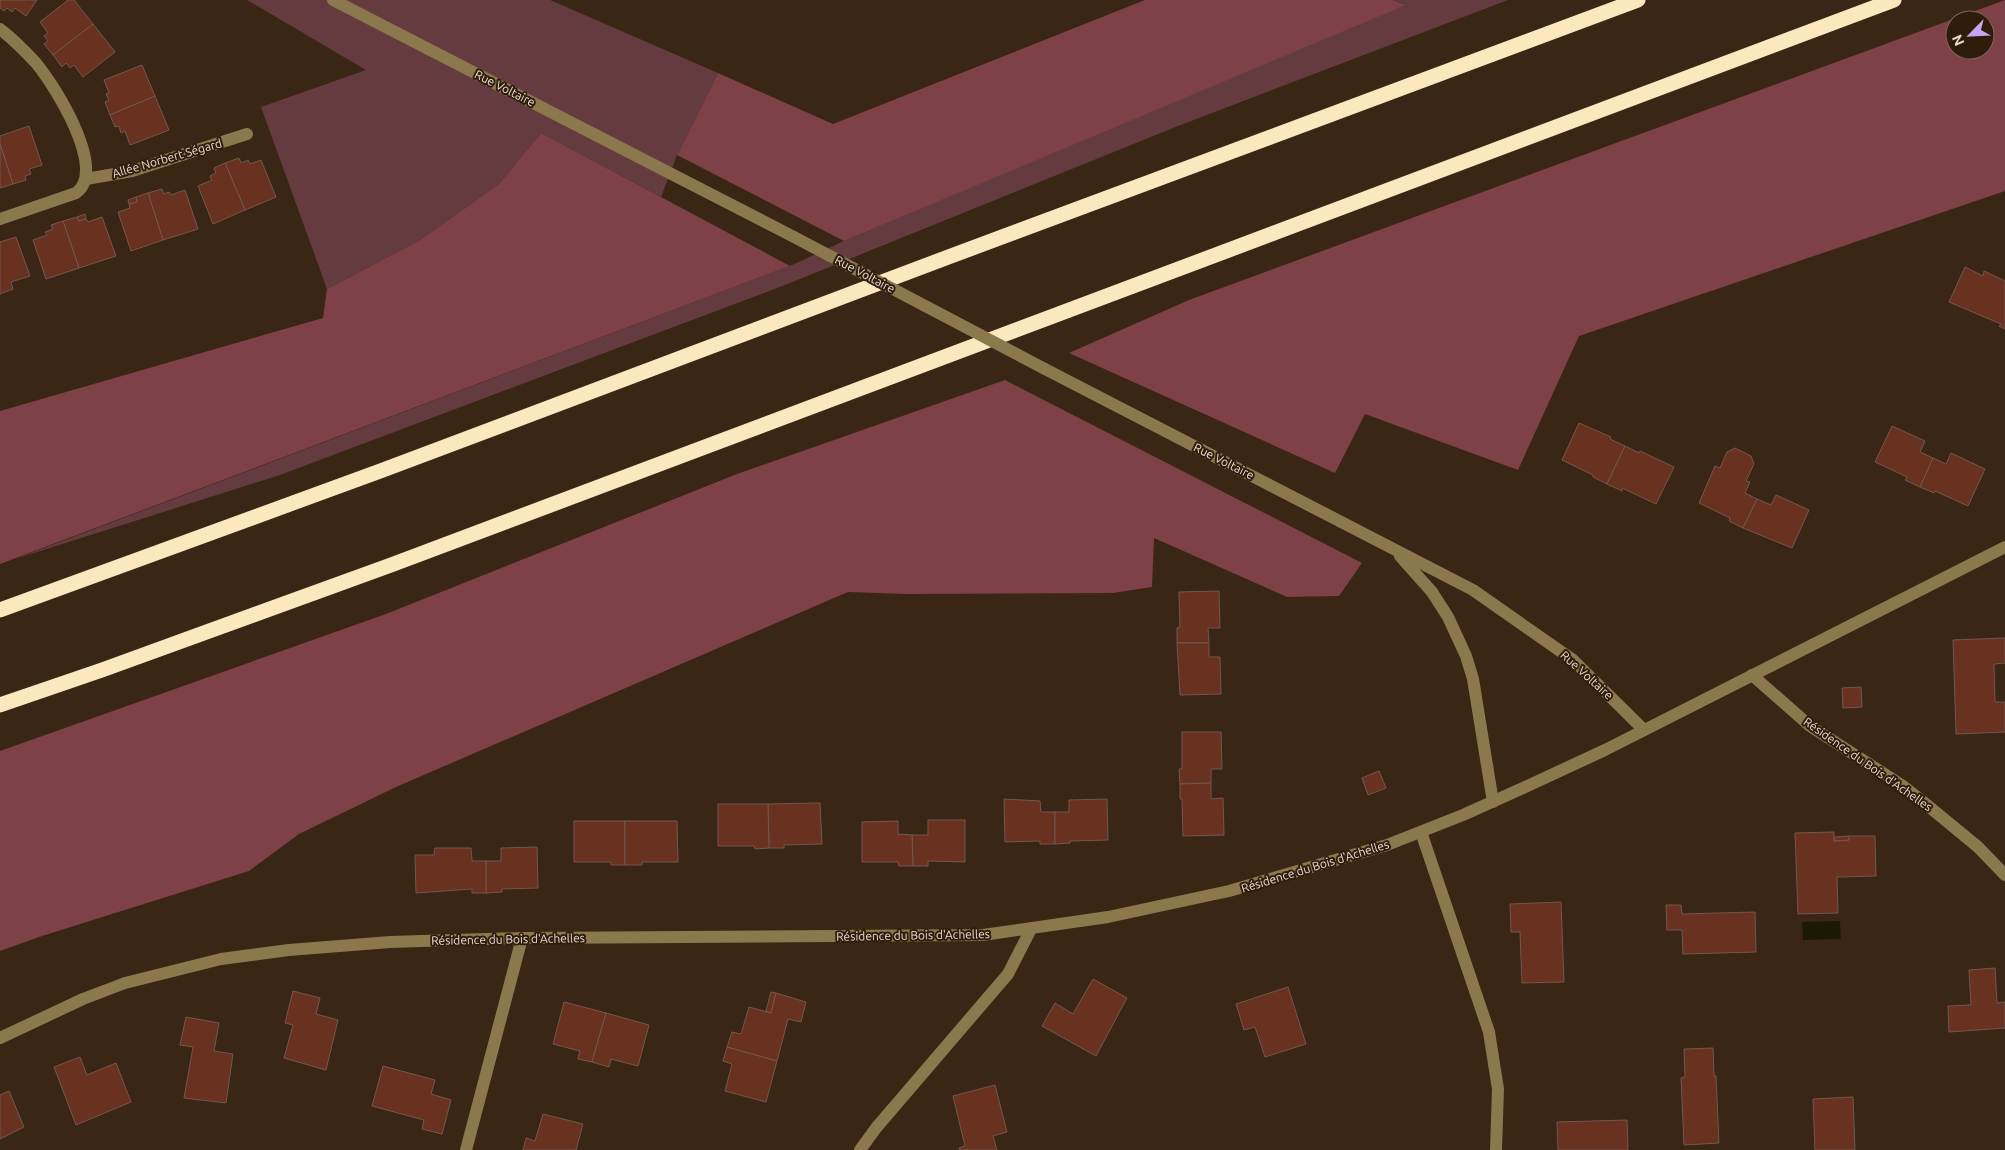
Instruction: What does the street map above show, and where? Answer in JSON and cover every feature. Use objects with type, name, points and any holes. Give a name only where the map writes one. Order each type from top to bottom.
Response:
[{"type":"highway","points":[[0,610],[402,463],[1638,0]]},
{"type":"highway","points":[[0,705],[102,670],[400,561],[1894,0]]},
{"type":"street","name":"Rue Voltaire","points":[[334,0],[1473,590],[1573,660],[1644,730]]},
{"type":"street","points":[[0,29],[26,52],[60,98],[78,137],[84,157],[86,179],[81,190],[71,196],[0,219]]},
{"type":"street","name":"Allée Norbert Ségard","points":[[86,179],[132,171],[247,134]]},
{"type":"street","name":"Résidence du Bois d'Achelles","points":[[0,1038],[83,999],[125,983],[221,959],[329,945],[522,938],[983,935],[1108,917],[1220,893],[1354,855],[1421,832],[1493,802],[1570,767],[2005,547]]},
{"type":"street","name":"Rue Voltaire","points":[[1395,550],[1432,592],[1451,624],[1466,656],[1473,679],[1493,802]]},
{"type":"street","name":"Résidence du Bois d'Achelles","points":[[1752,675],[1810,726],[1880,771],[1928,805],[1978,847],[2005,875]]},
{"type":"street","points":[[1421,832],[1489,1032],[1498,1090],[1496,1150]]},
{"type":"street","points":[[860,1150],[876,1128],[1008,974],[1031,928]]},
{"type":"street","points":[[466,1150],[522,938]]},
{"type":"shaded area","points":[[247,0],[550,0],[718,73],[677,155],[661,197],[541,133],[499,184],[420,240],[327,289],[261,107],[366,70]]},
{"type":"shaded area","points":[[1145,0],[1393,0],[1406,5],[844,241],[677,155],[718,73],[833,124]]},
{"type":"shaded area","points":[[1393,0],[1508,0],[1178,126],[785,285],[280,475],[15,559],[790,266],[844,241],[1405,4]]},
{"type":"shaded area","points":[[2005,0],[2005,191],[1579,336],[1518,470],[1365,414],[1335,473],[1069,353],[1189,300],[1945,22],[1945,60],[1995,60],[1995,10],[1978,10]]},
{"type":"shaded area","points":[[541,133],[790,266],[0,564],[0,411],[323,318],[327,289],[420,240],[499,184]]},
{"type":"shaded area","points":[[1005,380],[1362,563],[1339,596],[1287,597],[1154,538],[1152,587],[1113,593],[907,594],[848,592],[396,787],[299,834],[249,871],[0,951],[0,751],[386,614],[737,474]]},
{"type":"shaded area","points":[[1840,921],[1841,939],[1803,940],[1802,922]]},
{"type":"building","points":[[0,0],[37,0],[26,16],[15,8],[12,12],[7,8],[4,11],[0,8]]},
{"type":"building","points":[[68,0],[74,0],[93,24],[53,55],[44,44],[48,41],[44,36],[48,33],[40,22]]},
{"type":"building","points":[[93,24],[115,52],[83,77],[74,65],[70,68],[66,63],[62,67],[53,55]]},
{"type":"building","points":[[142,65],[155,96],[110,115],[105,102],[109,100],[106,94],[109,93],[104,80]]},
{"type":"building","points":[[155,96],[169,130],[130,145],[125,131],[121,133],[119,126],[115,127],[110,115]]},
{"type":"building","points":[[29,126],[42,165],[29,169],[31,174],[25,176],[26,180],[13,184],[0,144],[0,136]]},
{"type":"building","points":[[0,144],[13,184],[0,188]]},
{"type":"building","points":[[239,158],[241,163],[248,160],[250,164],[261,160],[276,197],[245,210],[225,163]]},
{"type":"building","points":[[225,163],[245,210],[213,224],[198,186],[212,180],[210,176],[216,173],[214,168]]},
{"type":"building","points":[[162,189],[164,194],[169,192],[171,195],[185,190],[198,229],[163,240],[148,193]]},
{"type":"building","points":[[148,193],[163,240],[131,251],[118,212],[130,208],[129,204],[137,202],[136,197]]},
{"type":"building","points":[[136,197],[137,202],[129,204],[128,200]]},
{"type":"building","points":[[85,214],[86,219],[79,221],[77,217]]},
{"type":"building","points":[[77,217],[79,221],[86,219],[88,222],[102,217],[116,256],[79,268],[63,221]]},
{"type":"building","points":[[63,221],[79,268],[46,279],[33,240],[47,235],[45,232],[53,229],[51,225]]},
{"type":"building","points":[[16,237],[30,276],[11,282],[13,289],[0,294],[0,242]]},
{"type":"building","points":[[1965,267],[1983,276],[1984,271],[2005,281],[2005,329],[1999,326],[2001,324],[1949,302]]},
{"type":"building","points":[[1579,423],[1611,437],[1610,439],[1625,446],[1607,484],[1562,460]]},
{"type":"building","points":[[1892,426],[1925,441],[1920,452],[1933,458],[1920,487],[1905,480],[1907,477],[1875,462]]},
{"type":"building","points":[[1625,446],[1674,467],[1656,504],[1622,488],[1622,491],[1607,484]]},
{"type":"building","points":[[1735,448],[1751,456],[1754,464],[1746,481],[1750,482],[1745,493],[1757,499],[1743,528],[1729,521],[1730,518],[1699,503],[1715,466],[1720,468],[1727,452]]},
{"type":"building","points":[[1951,453],[1985,469],[1968,506],[1935,491],[1934,493],[1920,487],[1933,458],[1946,464]]},
{"type":"building","points":[[1776,495],[1809,510],[1792,548],[1743,528],[1757,499],[1771,505]]},
{"type":"building","points":[[1219,591],[1220,628],[1208,628],[1209,643],[1177,643],[1177,628],[1180,627],[1179,592]]},
{"type":"building","points":[[2005,638],[2005,663],[1994,664],[1995,702],[2005,702],[2005,732],[1956,734],[1953,640]]},
{"type":"building","points":[[1177,643],[1209,643],[1209,657],[1220,657],[1221,694],[1180,695]]},
{"type":"building","points":[[1861,687],[1862,707],[1843,708],[1842,688]]},
{"type":"building","points":[[1182,732],[1221,732],[1222,769],[1211,769],[1211,783],[1180,784],[1179,769],[1182,769]]},
{"type":"building","points":[[1379,771],[1386,788],[1368,795],[1362,778]]},
{"type":"building","points":[[1211,783],[1211,799],[1223,798],[1224,835],[1183,836],[1180,784]]},
{"type":"building","points":[[1004,799],[1040,801],[1041,812],[1055,812],[1055,844],[1040,844],[1040,841],[1005,842]]},
{"type":"building","points":[[1107,799],[1108,840],[1070,841],[1070,843],[1055,844],[1055,812],[1069,812],[1069,800]]},
{"type":"building","points":[[820,803],[822,844],[784,845],[784,848],[769,848],[768,804]]},
{"type":"building","points":[[718,804],[768,804],[769,848],[755,849],[754,846],[718,846]]},
{"type":"building","points":[[928,820],[965,820],[965,862],[928,861],[928,866],[913,866],[912,835],[928,835]]},
{"type":"building","points":[[574,821],[625,821],[625,865],[611,865],[611,862],[574,862]]},
{"type":"building","points":[[625,821],[677,821],[678,862],[642,862],[642,865],[625,865]]},
{"type":"building","points":[[898,821],[898,834],[912,835],[913,866],[899,866],[898,862],[862,862],[862,822]]},
{"type":"building","points":[[1834,832],[1834,841],[1849,840],[1849,836],[1875,836],[1876,876],[1837,877],[1838,913],[1798,914],[1795,833]]},
{"type":"building","points":[[1849,836],[1849,840],[1834,841],[1835,837]]},
{"type":"building","points":[[537,847],[538,888],[502,889],[502,892],[486,893],[486,861],[501,861],[501,848]]},
{"type":"building","points":[[435,848],[471,848],[472,861],[486,861],[486,893],[472,893],[472,889],[416,893],[415,855],[434,855]]},
{"type":"building","points":[[1561,902],[1564,982],[1522,983],[1520,932],[1511,932],[1510,904]]},
{"type":"building","points":[[1666,905],[1681,905],[1682,914],[1755,912],[1756,952],[1683,954],[1682,930],[1667,930]]},
{"type":"building","points":[[1995,968],[1997,1003],[2005,1002],[2005,1028],[1949,1032],[1948,1006],[1971,1005],[1969,970]]},
{"type":"building","points":[[1093,979],[1127,998],[1096,1056],[1042,1026],[1055,1003],[1073,1014]]},
{"type":"building","points":[[1288,987],[1306,1044],[1265,1057],[1255,1027],[1244,1030],[1236,1004]]},
{"type":"building","points":[[293,991],[320,998],[316,1014],[338,1020],[326,1070],[284,1058],[293,1025],[285,1023]]},
{"type":"building","points":[[771,992],[776,993],[771,1013],[766,1011]]},
{"type":"building","points":[[776,993],[806,1002],[801,1022],[788,1019],[777,1061],[727,1047],[732,1032],[741,1034],[749,1007],[771,1013]]},
{"type":"building","points":[[564,1002],[606,1013],[592,1062],[578,1059],[580,1051],[553,1044]]},
{"type":"building","points":[[606,1013],[649,1025],[638,1066],[611,1059],[609,1067],[592,1062]]},
{"type":"building","points":[[186,1017],[219,1023],[214,1051],[233,1054],[226,1103],[184,1098],[193,1047],[180,1045]]},
{"type":"building","points":[[727,1047],[777,1061],[766,1102],[725,1091],[732,1064],[723,1061]]},
{"type":"building","points":[[1713,1048],[1719,1143],[1684,1145],[1681,1078],[1685,1077],[1684,1049]]},
{"type":"building","points":[[80,1057],[87,1075],[116,1063],[131,1102],[76,1125],[54,1067]]},
{"type":"building","points":[[383,1066],[435,1080],[431,1094],[451,1100],[442,1134],[422,1129],[424,1120],[372,1106]]},
{"type":"building","points":[[995,1085],[1007,1132],[993,1136],[997,1150],[960,1150],[959,1148],[965,1146],[953,1096]]},
{"type":"building","points":[[9,1091],[24,1127],[0,1139],[0,1095]]},
{"type":"building","points":[[1853,1097],[1855,1150],[1815,1150],[1813,1099]]},
{"type":"building","points":[[543,1114],[583,1124],[576,1150],[523,1150],[526,1138],[535,1141]]},
{"type":"building","points":[[1627,1120],[1628,1150],[1558,1150],[1557,1122]]}]
